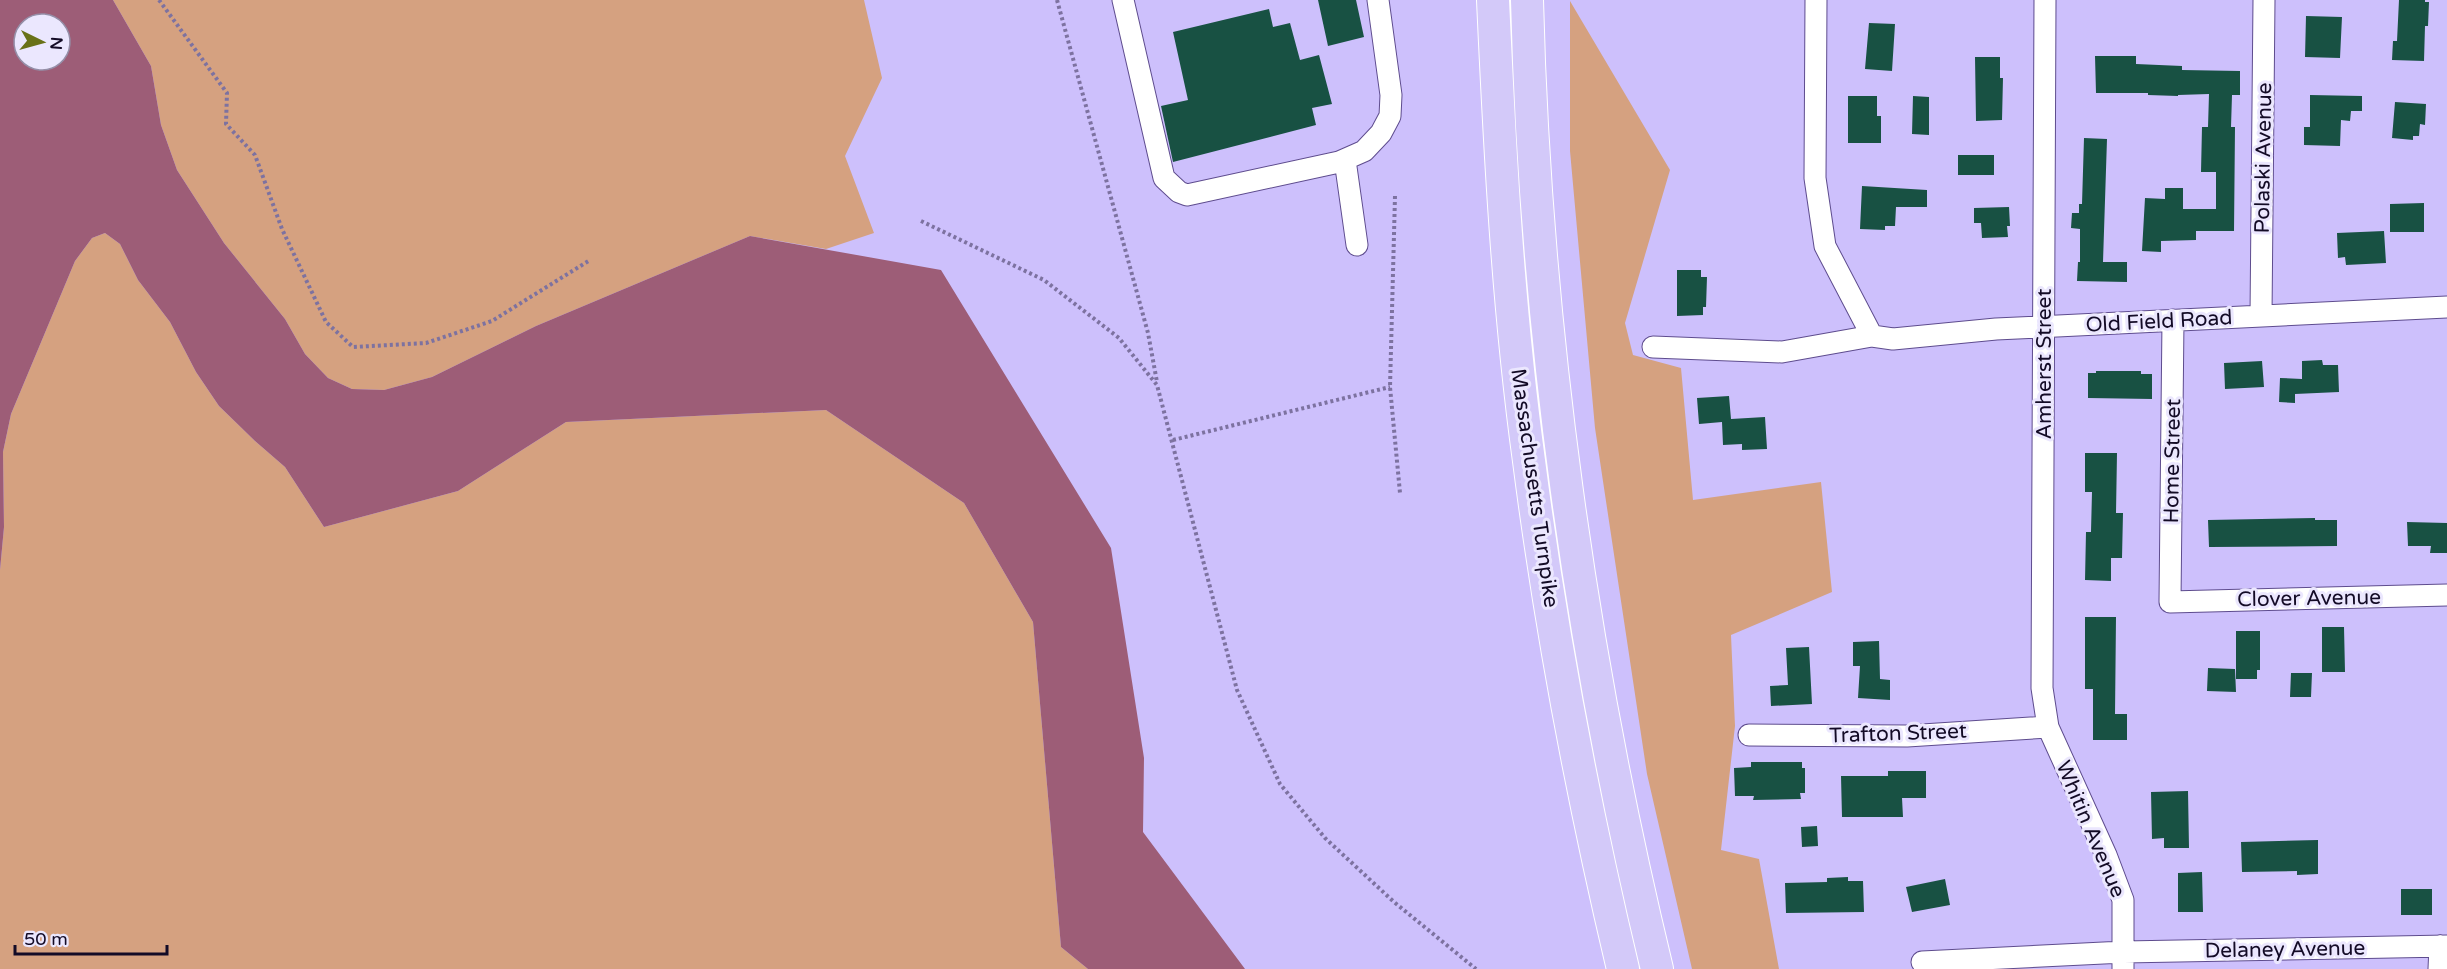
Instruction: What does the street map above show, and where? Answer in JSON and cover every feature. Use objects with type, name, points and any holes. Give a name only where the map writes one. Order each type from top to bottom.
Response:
[{"type":"highway","name":"Massachusetts Turnpike","points":[[1493,0],[1510,289],[1528,460],[1548,593],[1573,733],[1595,849],[1623,969]]},
{"type":"highway","name":"Massachusetts Turnpike","points":[[1527,0],[1541,243],[1567,489],[1609,746],[1657,969]]},
{"type":"street","points":[[1122,0],[1164,178],[1179,192],[1186,195],[1345,160],[1364,151],[1381,133],[1390,116],[1391,95],[1378,0]]},
{"type":"street","points":[[1816,0],[1815,178],[1825,246],[1872,336]]},
{"type":"street","name":"Amherst Street","points":[[2045,0],[2042,688],[2043,710],[2048,727]]},
{"type":"street","name":"Polaski Avenue","points":[[2261,316],[2264,0]]},
{"type":"street","points":[[1345,160],[1357,245]]},
{"type":"street","name":"Old Field Road","points":[[1653,347],[1782,352],[1872,336],[1893,339],[2045,327],[2447,307]]},
{"type":"street","name":"Home Street","points":[[2170,602],[2174,320]]},
{"type":"street","name":"Clover Avenue","points":[[2170,602],[2447,595]]},
{"type":"street","name":"Trafton Street","points":[[1749,735],[1907,736],[2048,727]]},
{"type":"street","name":"Whitin Avenue","points":[[2048,727],[2106,855],[2123,900],[2124,960]]},
{"type":"street","points":[[2439,969],[2443,946]]},
{"type":"street","name":"Delaney Avenue","points":[[1922,962],[2124,960],[2443,946]]},
{"type":"path","points":[[159,0],[227,93],[226,124],[255,155],[282,229],[326,322],[353,347],[426,343],[492,321],[590,260]]},
{"type":"path","points":[[1057,0],[1148,333],[1157,385],[1237,690],[1280,784],[1325,838],[1394,902],[1476,969]]},
{"type":"path","points":[[1395,196],[1390,387],[1400,493]]},
{"type":"path","points":[[921,220],[1044,280],[1119,338],[1157,385]]},
{"type":"path","points":[[1173,440],[1390,387]]},
{"type":"shaded area","points":[[0,0],[113,0],[151,66],[161,125],[177,170],[224,243],[285,319],[305,354],[328,378],[352,389],[384,390],[432,377],[536,326],[750,236],[941,270],[1111,548],[1144,758],[1143,832],[1245,969],[1088,969],[1061,947],[1033,622],[964,503],[826,410],[566,422],[458,491],[324,527],[285,467],[219,406],[196,372],[170,322],[138,280],[120,244],[105,233],[92,238],[75,261],[11,414],[3,452],[4,527],[0,570]]},
{"type":"shaded area","points":[[113,0],[864,0],[882,78],[845,156],[874,233],[826,249],[750,236],[536,326],[432,377],[384,390],[352,389],[328,378],[305,354],[285,319],[224,243],[177,170],[161,125],[151,66]]},
{"type":"shaded area","points":[[1570,1],[1670,170],[1625,323],[1633,355],[1681,368],[1693,500],[1821,482],[1832,592],[1731,635],[1735,726],[1721,850],[1759,859],[1779,969],[1692,969],[1647,774],[1595,428],[1570,151]]},
{"type":"shaded area","points":[[105,233],[120,244],[138,280],[170,322],[196,372],[219,406],[285,467],[324,527],[458,491],[566,422],[826,410],[964,503],[1033,622],[1061,947],[1088,969],[0,969],[0,570],[4,527],[3,452],[11,414],[75,261],[92,238]]},
{"type":"building","points":[[1318,0],[1356,0],[1364,37],[1328,46]]},
{"type":"building","points":[[2399,0],[2429,2],[2428,26],[2425,26],[2424,61],[2392,60],[2393,41],[2397,41]]},
{"type":"building","points":[[1269,9],[1273,27],[1290,23],[1300,60],[1319,55],[1332,104],[1312,108],[1316,125],[1173,162],[1161,106],[1188,100],[1173,32]]},
{"type":"building","points":[[2306,16],[2342,17],[2340,58],[2305,57]]},
{"type":"building","points":[[1869,23],[1895,24],[1892,71],[1865,69]]},
{"type":"building","points":[[2095,56],[2136,56],[2136,64],[2182,66],[2182,70],[2240,71],[2240,95],[2232,95],[2231,127],[2235,127],[2234,231],[2196,231],[2196,240],[2161,241],[2161,252],[2142,251],[2145,198],[2165,199],[2165,188],[2183,188],[2183,209],[2216,209],[2216,172],[2201,172],[2202,127],[2208,127],[2209,94],[2178,96],[2148,95],[2148,93],[2096,93]]},
{"type":"building","points":[[1975,57],[2000,57],[2000,78],[2003,78],[2002,120],[1976,121]]},
{"type":"building","points":[[2310,95],[2362,96],[2362,111],[2351,111],[2350,121],[2341,120],[2340,146],[2304,145],[2304,127],[2310,127]]},
{"type":"building","points":[[1848,96],[1877,96],[1877,116],[1881,116],[1881,143],[1848,143]]},
{"type":"building","points":[[1913,96],[1929,97],[1929,135],[1912,134]]},
{"type":"building","points":[[2395,102],[2426,104],[2425,125],[2420,124],[2419,136],[2413,136],[2413,140],[2392,138]]},
{"type":"building","points":[[2084,138],[2107,139],[2103,262],[2127,262],[2127,282],[2077,281],[2078,262],[2080,262],[2080,229],[2071,228],[2072,213],[2079,213],[2079,204],[2082,204]]},
{"type":"building","points":[[1958,155],[1994,155],[1994,175],[1958,175]]},
{"type":"building","points":[[1862,186],[1927,190],[1927,207],[1896,207],[1895,226],[1885,226],[1885,230],[1860,229]]},
{"type":"building","points":[[2424,203],[2424,232],[2390,232],[2390,204]]},
{"type":"building","points":[[2009,207],[2008,237],[1982,238],[1981,223],[1974,223],[1974,208]]},
{"type":"building","points":[[2384,231],[2386,263],[2346,265],[2345,257],[2338,258],[2337,233]]},
{"type":"building","points":[[1677,270],[1701,270],[1701,277],[1707,277],[1706,307],[1703,307],[1703,315],[1677,316]]},
{"type":"building","points":[[2322,360],[2323,365],[2338,365],[2339,392],[2295,394],[2295,403],[2279,402],[2280,378],[2302,379],[2302,361]]},
{"type":"building","points":[[2262,361],[2264,387],[2225,389],[2224,363]]},
{"type":"building","points":[[2096,371],[2141,371],[2141,374],[2152,374],[2152,399],[2088,398],[2088,373],[2096,373]]},
{"type":"building","points":[[1729,396],[1731,419],[1765,417],[1767,449],[1742,450],[1742,444],[1723,445],[1722,422],[1699,424],[1697,398]]},
{"type":"building","points":[[2085,453],[2117,453],[2116,513],[2123,513],[2122,558],[2111,558],[2111,581],[2085,580],[2086,532],[2091,532],[2092,492],[2085,492]]},
{"type":"building","points":[[2315,518],[2315,520],[2337,520],[2337,546],[2209,547],[2208,520]]},
{"type":"building","points":[[2407,522],[2447,523],[2447,553],[2430,553],[2431,546],[2408,546]]},
{"type":"building","points":[[2085,617],[2116,617],[2115,714],[2127,714],[2127,740],[2093,740],[2093,689],[2085,689]]},
{"type":"building","points":[[2322,627],[2344,627],[2345,672],[2322,672]]},
{"type":"building","points":[[2236,631],[2260,631],[2260,670],[2257,670],[2257,679],[2236,679]]},
{"type":"building","points":[[1879,641],[1880,679],[1890,680],[1890,700],[1858,698],[1860,666],[1853,666],[1853,642]]},
{"type":"building","points":[[1809,647],[1812,704],[1771,706],[1770,686],[1788,685],[1786,648]]},
{"type":"building","points":[[2208,668],[2235,669],[2236,692],[2207,691]]},
{"type":"building","points":[[2291,673],[2312,673],[2311,697],[2290,697]]},
{"type":"building","points":[[1751,762],[1802,762],[1802,768],[1805,768],[1805,793],[1800,793],[1801,799],[1753,800],[1754,796],[1735,796],[1734,768],[1751,767]]},
{"type":"building","points":[[1888,771],[1926,771],[1926,798],[1902,798],[1903,817],[1842,817],[1841,776],[1888,776]]},
{"type":"building","points":[[2188,791],[2189,848],[2164,848],[2164,838],[2152,839],[2151,792]]},
{"type":"building","points":[[1817,826],[1818,846],[1802,847],[1801,827]]},
{"type":"building","points":[[2318,840],[2318,874],[2297,875],[2297,871],[2242,872],[2241,842]]},
{"type":"building","points":[[2202,872],[2203,912],[2178,912],[2178,873]]},
{"type":"building","points":[[1848,877],[1848,881],[1863,881],[1864,912],[1786,913],[1785,883],[1827,882],[1827,878]]},
{"type":"building","points":[[1945,879],[1950,905],[1912,912],[1906,887]]},
{"type":"building","points":[[2401,889],[2432,889],[2432,915],[2401,915]]}]
